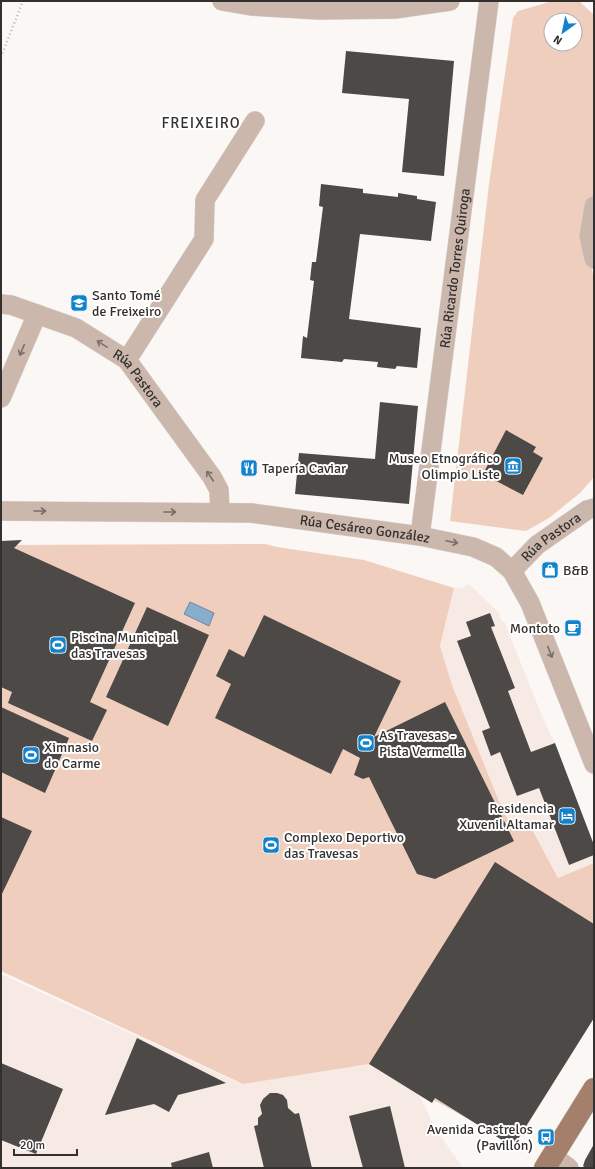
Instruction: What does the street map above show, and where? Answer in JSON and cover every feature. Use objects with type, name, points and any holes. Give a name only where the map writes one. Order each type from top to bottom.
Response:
[{"type":"main road","points":[[556,1164],[594,1090]]},
{"type":"street","points":[[222,1],[251,6],[319,10],[395,9],[450,1]]},
{"type":"street","name":"Rúa Ricardo Torres Quiroga","points":[[420,536],[489,1]]},
{"type":"street","points":[[127,360],[204,239],[205,200],[255,121]]},
{"type":"street","points":[[594,206],[589,236],[594,259]]},
{"type":"street","name":"Rúa Pastora","points":[[1,304],[11,305],[61,324],[76,328],[127,360],[212,477],[219,490],[220,512]]},
{"type":"street","points":[[1,398],[37,314]]},
{"type":"street","name":"Rúa Pastora","points":[[512,571],[537,545],[587,510],[594,508]]},
{"type":"street","name":"Rúa Cesáreo González","points":[[1,511],[251,513],[420,536],[473,547],[496,557],[512,571],[530,604],[594,764]]},
{"type":"path","points":[[1,57],[23,1]]},
{"type":"shaded area","points":[[553,1],[580,2],[594,15],[594,192],[585,231],[594,281],[594,477],[580,493],[549,518],[526,531],[450,521],[489,184],[513,18],[518,11]]},
{"type":"shaded area","name":"Complexo Deportivo das Travesas","points":[[265,544],[364,560],[454,588],[440,646],[452,685],[499,801],[511,826],[527,820],[558,878],[594,863],[594,1018],[515,1145],[369,1064],[243,1084],[1,971],[1,545]]},
{"type":"shaded area","points":[[469,584],[498,612],[502,622],[504,621],[544,721],[555,743],[526,754],[569,864],[594,855],[594,863],[558,878],[527,820],[511,827],[452,685],[440,646],[454,588],[462,588]]},
{"type":"shaded area","points":[[1,974],[242,1084],[369,1064],[419,1095],[437,1131],[463,1168],[1,1168]]},
{"type":"water","points":[[190,602],[214,613],[209,626],[184,614]]},
{"type":"building","points":[[346,51],[454,61],[444,176],[402,172],[409,99],[342,93]]},
{"type":"building","points":[[321,184],[363,189],[363,193],[398,197],[398,193],[417,196],[417,199],[436,202],[431,241],[360,234],[349,319],[421,328],[417,368],[397,366],[395,369],[377,367],[378,362],[344,359],[342,362],[301,358],[303,336],[307,338],[314,281],[310,280],[312,262],[316,262],[323,207],[319,206]]},
{"type":"building","points":[[380,402],[418,406],[409,504],[295,494],[299,453],[375,459]]},
{"type":"building","name":"Museo Etnográfico Olimpio Liste","points":[[506,430],[536,447],[533,452],[543,458],[523,495],[483,474]]},
{"type":"building","name":"Piscina Municipal das Travesas","points":[[22,540],[14,548],[135,603],[90,702],[107,710],[92,741],[8,703],[12,692],[1,687],[1,541]]},
{"type":"building","points":[[147,607],[209,635],[168,726],[106,697]]},
{"type":"building","points":[[490,613],[495,626],[491,627],[515,688],[508,691],[531,752],[555,743],[594,845],[594,855],[569,865],[539,788],[517,796],[500,752],[491,756],[482,731],[490,728],[457,641],[471,636],[466,622]]},
{"type":"building","name":"As Travesas - Pista Vermella","points":[[264,615],[401,681],[374,737],[445,702],[514,841],[435,879],[417,874],[369,777],[363,779],[354,775],[360,758],[343,749],[331,774],[215,718],[231,684],[216,676],[229,649],[244,657]]},
{"type":"building","name":"Ximnasio do Carme","points":[[1,707],[69,738],[45,793],[1,772]]},
{"type":"building","points":[[1,817],[32,831],[1,896]]},
{"type":"building","points":[[495,862],[594,924],[594,1018],[513,1147],[435,1098],[432,1103],[369,1064]]},
{"type":"building","points":[[137,1038],[226,1083],[178,1095],[169,1112],[154,1104],[105,1115]]},
{"type":"building","points":[[1,1063],[63,1089],[36,1154],[1,1140]]},
{"type":"building","points":[[270,1093],[283,1095],[287,1100],[288,1108],[295,1114],[299,1113],[312,1168],[264,1168],[254,1126],[258,1125],[258,1118],[262,1114],[260,1105],[263,1099]]},
{"type":"building","points":[[390,1106],[405,1168],[363,1168],[349,1116]]},
{"type":"building","points":[[594,1144],[594,1168],[586,1168],[583,1166],[585,1160]]},
{"type":"building","points":[[209,1152],[213,1168],[172,1168],[171,1163]]},
{"type":"place","name":"Santo Tomé de Freixeiro","points":[[79,303]]},
{"type":"place","name":"Museo Etnográfico Olimpio Liste","points":[[513,466]]},
{"type":"place","name":"Tapería Caviar","points":[[249,468]]},
{"type":"place","name":"B&B","points":[[550,570]]},
{"type":"place","name":"Montoto","points":[[573,628]]},
{"type":"place","name":"Piscina Municipal das Travesas","points":[[58,645]]},
{"type":"place","name":"As Travesas - Pista Vermella","points":[[366,743]]},
{"type":"place","name":"Ximnasio do Carme","points":[[31,755]]},
{"type":"place","name":"Residencia Xuvenil Altamar","points":[[567,816]]},
{"type":"place","name":"Complexo Deportivo das Travesas","points":[[271,845]]},
{"type":"place","name":"Avenida Castrelos (Pavillón)","points":[[546,1137]]},
{"type":"district","name":"FREIXEIRO","points":[[201,123]]}]
